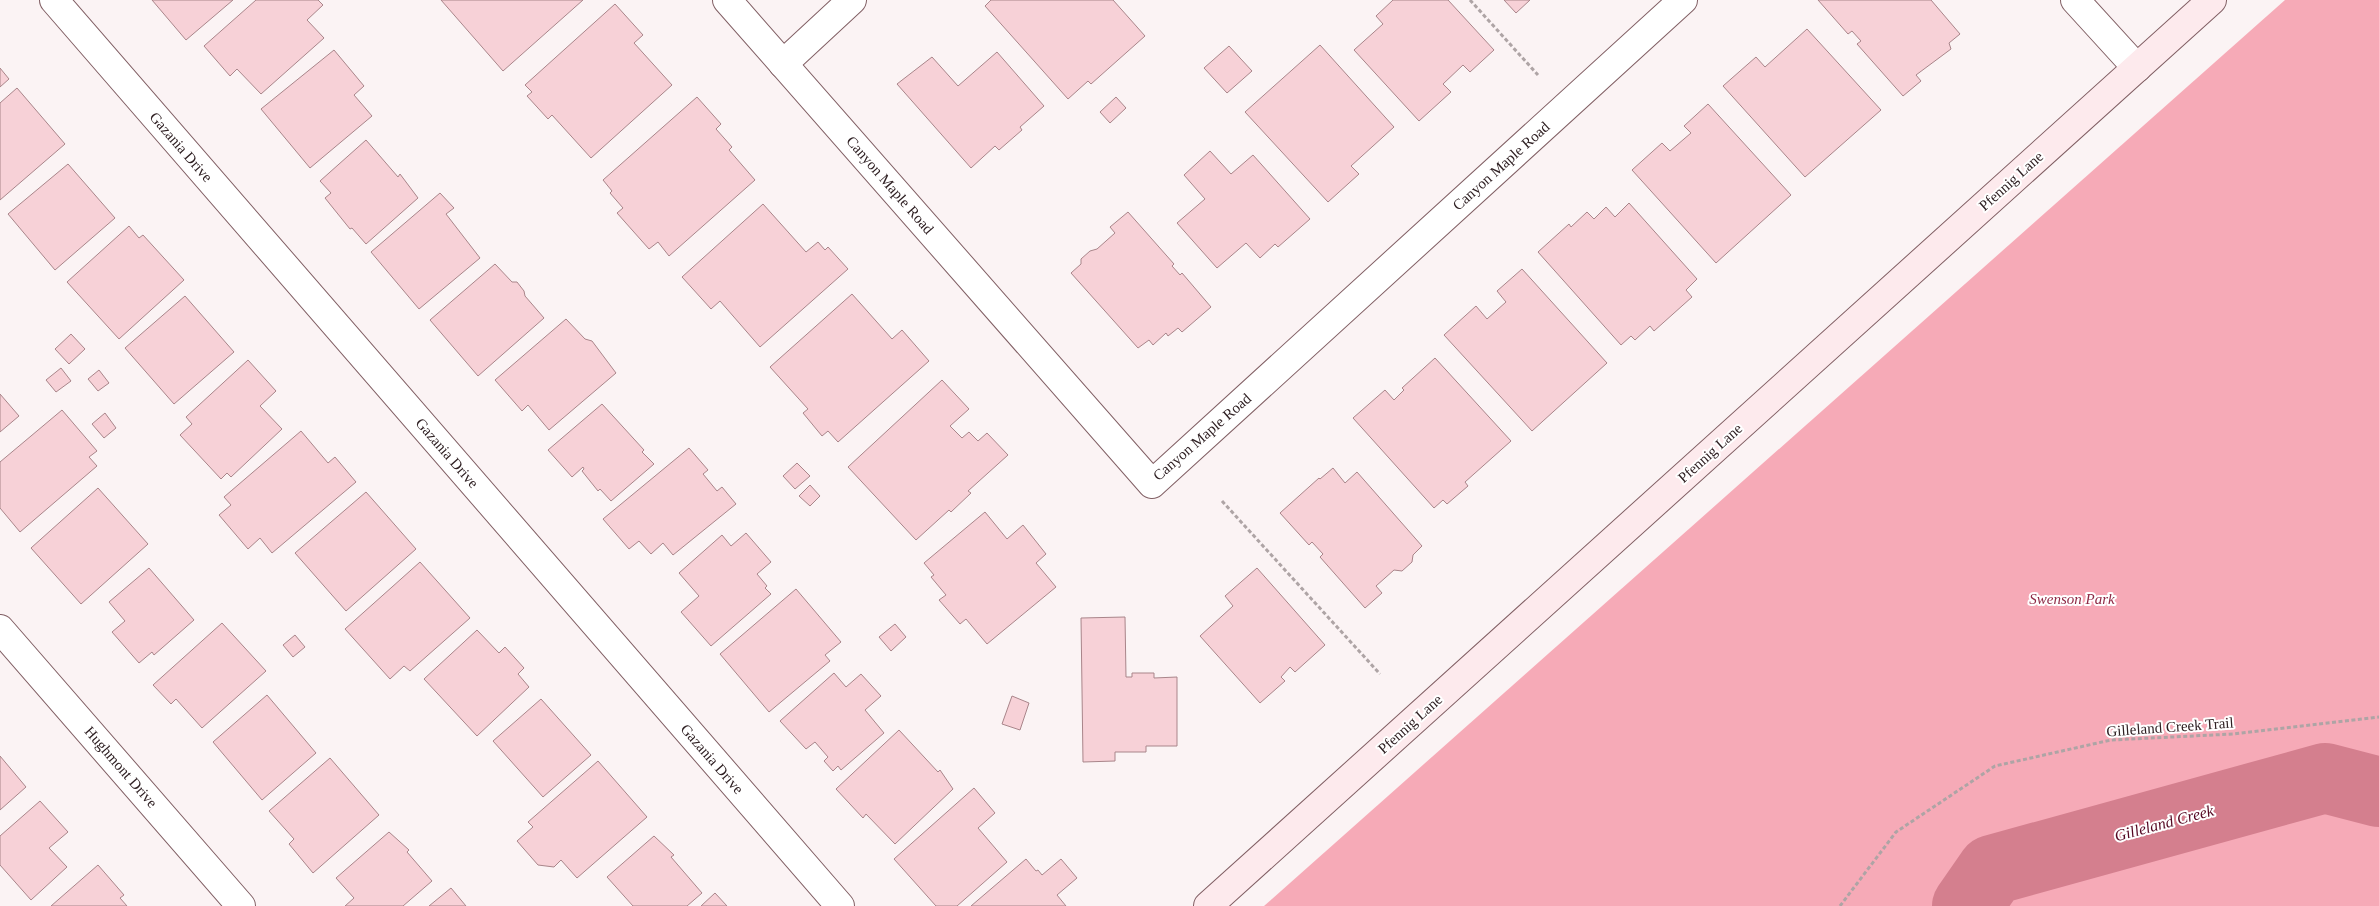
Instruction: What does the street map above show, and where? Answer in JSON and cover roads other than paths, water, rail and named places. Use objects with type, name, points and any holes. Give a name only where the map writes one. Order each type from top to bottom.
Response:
[{"type":"street","name":"Gazania Drive","points":[[54,0],[840,906]]},
{"type":"street","name":"Canyon Maple Road","points":[[728,0],[1152,484],[1683,0]]},
{"type":"street","points":[[783,64],[852,0]]},
{"type":"street","points":[[2075,0],[2137,68]]},
{"type":"street","name":"Pfennig Lane","points":[[1208,906],[2212,0]]},
{"type":"street","name":"Hughmont Drive","points":[[0,629],[241,906]]},
{"type":"waterway","name":"Gilleland Creek","points":[[1967,906],[1992,870],[2325,778],[2379,792]]},
{"type":"park label","name":"Swenson Park","points":[[2072,599]]}]
